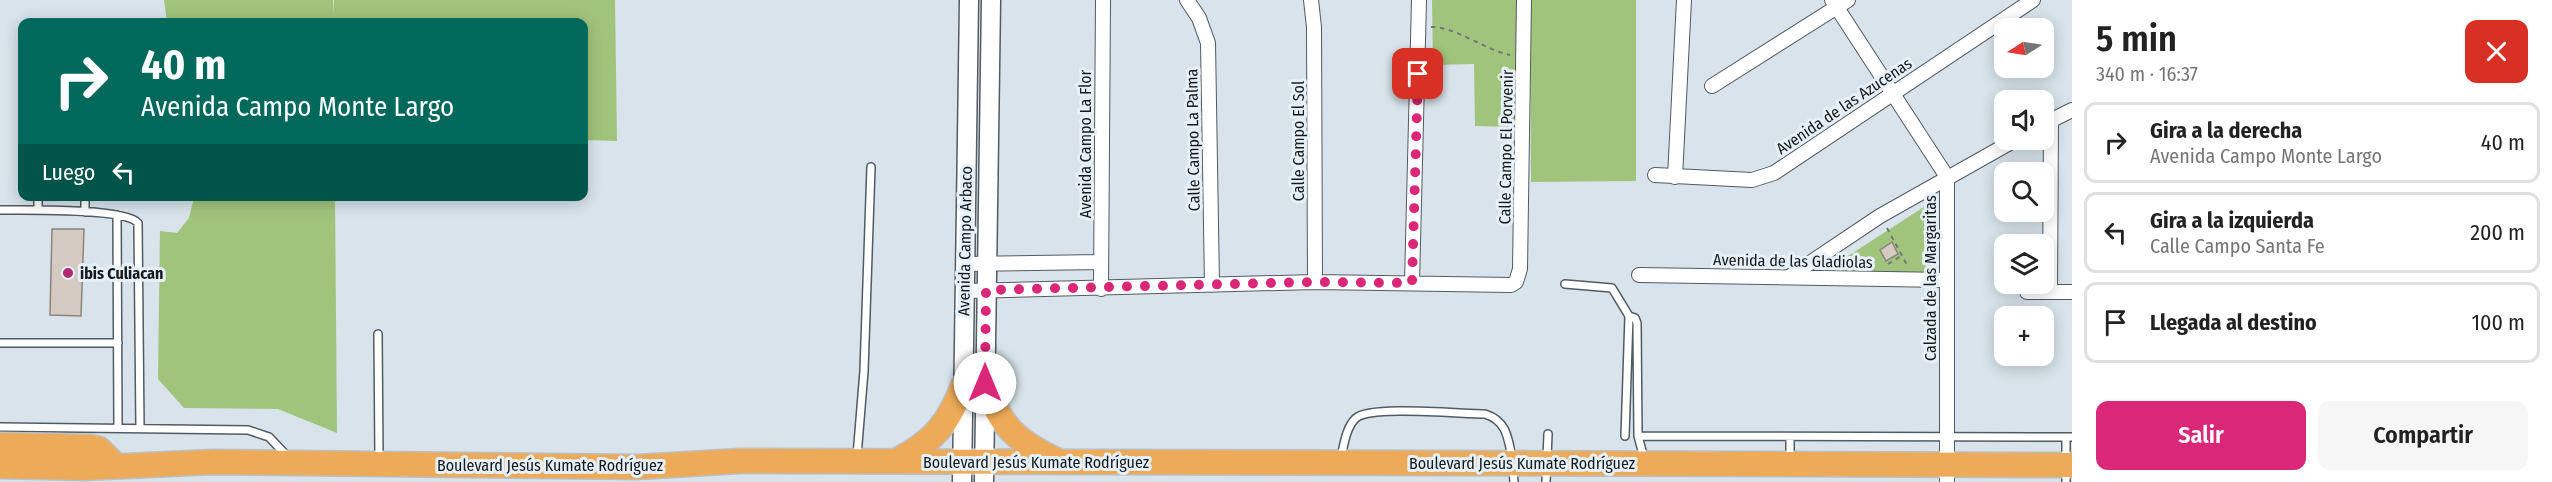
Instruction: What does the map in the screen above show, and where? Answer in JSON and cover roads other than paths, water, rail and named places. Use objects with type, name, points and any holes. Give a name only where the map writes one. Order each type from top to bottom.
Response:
[{"type":"highway","points":[[894,461],[920,449],[934,437],[974,385],[993,406],[1006,427],[1029,447],[1061,462]]},
{"type":"highway","points":[[0,445],[90,447],[99,449],[116,466]]},
{"type":"highway","name":"Boulevard Jesús Kumate Rodríguez","points":[[0,466],[83,468],[293,463],[379,464],[571,474],[740,461],[894,461],[974,472],[1061,462],[1340,463],[1514,473],[1547,473],[1646,464],[1790,464],[1948,473],[2068,471]]},
{"type":"highway","points":[[0,480],[82,482]]},
{"type":"street","name":"Avenida Campo Arbaco","points":[[969,0],[964,264],[974,385],[974,472]]},
{"type":"street","name":"Avenida Campo Arbaco","points":[[974,385],[986,290],[991,0]]},
{"type":"street","name":"Avenida Campo La Flor","points":[[1101,289],[1103,0]]},
{"type":"street","name":"Calle Campo La Palma","points":[[1187,0],[1205,31],[1208,43],[1212,285]]},
{"type":"street","name":"Calle Campo El Sol","points":[[1311,0],[1314,27],[1314,282]]},
{"type":"street","points":[[965,291],[1314,282],[1412,283],[1419,0]]},
{"type":"street","name":"Calle Campo El Porvenir","points":[[1412,283],[1505,286],[1516,282],[1520,269],[1524,0]]},
{"type":"street","points":[[1675,177],[1684,0]]},
{"type":"street","name":"Avenida de las Azucenas","points":[[1655,176],[1761,178],[1774,173],[2033,0]]},
{"type":"street","points":[[1712,86],[1839,2]]},
{"type":"street","name":"Calzada de las Margaritas","points":[[1839,2],[1892,94],[1947,177],[1948,473]]},
{"type":"street","points":[[2054,119],[2072,110]]},
{"type":"street","points":[[1788,277],[1881,216],[1997,150]]},
{"type":"street","points":[[2047,150],[2048,234]]},
{"type":"street","points":[[964,264],[1101,262]]},
{"type":"street","name":"Avenida de las Gladiolas","points":[[1639,274],[1947,280]]},
{"type":"street","points":[[2054,292],[2072,292]]},
{"type":"lane","points":[[857,461],[864,371],[872,167]]},
{"type":"lane","points":[[38,201],[38,210]]},
{"type":"lane","points":[[84,212],[85,201]]},
{"type":"lane","points":[[0,210],[84,212],[117,215],[136,220],[140,227],[140,428]]},
{"type":"lane","points":[[117,215],[118,428]]},
{"type":"lane","points":[[1565,284],[1612,288],[1629,316],[1625,436]]},
{"type":"lane","points":[[1629,316],[1635,318],[1637,323],[1638,436],[1646,464]]},
{"type":"lane","points":[[378,334],[379,464]]},
{"type":"lane","points":[[0,342],[118,343]]},
{"type":"lane","points":[[1340,463],[1351,423],[1358,416],[1375,411],[1485,414],[1493,417],[1505,430],[1514,473]]},
{"type":"lane","points":[[0,427],[248,430],[269,437],[293,463]]},
{"type":"lane","points":[[1547,473],[1548,434]]},
{"type":"lane","points":[[1638,436],[1947,439],[2069,437],[2068,471]]},
{"type":"lane","points":[[1790,438],[1790,464]]},
{"type":"place","name":"ibis Culiacan","points":[[68,273]]}]
